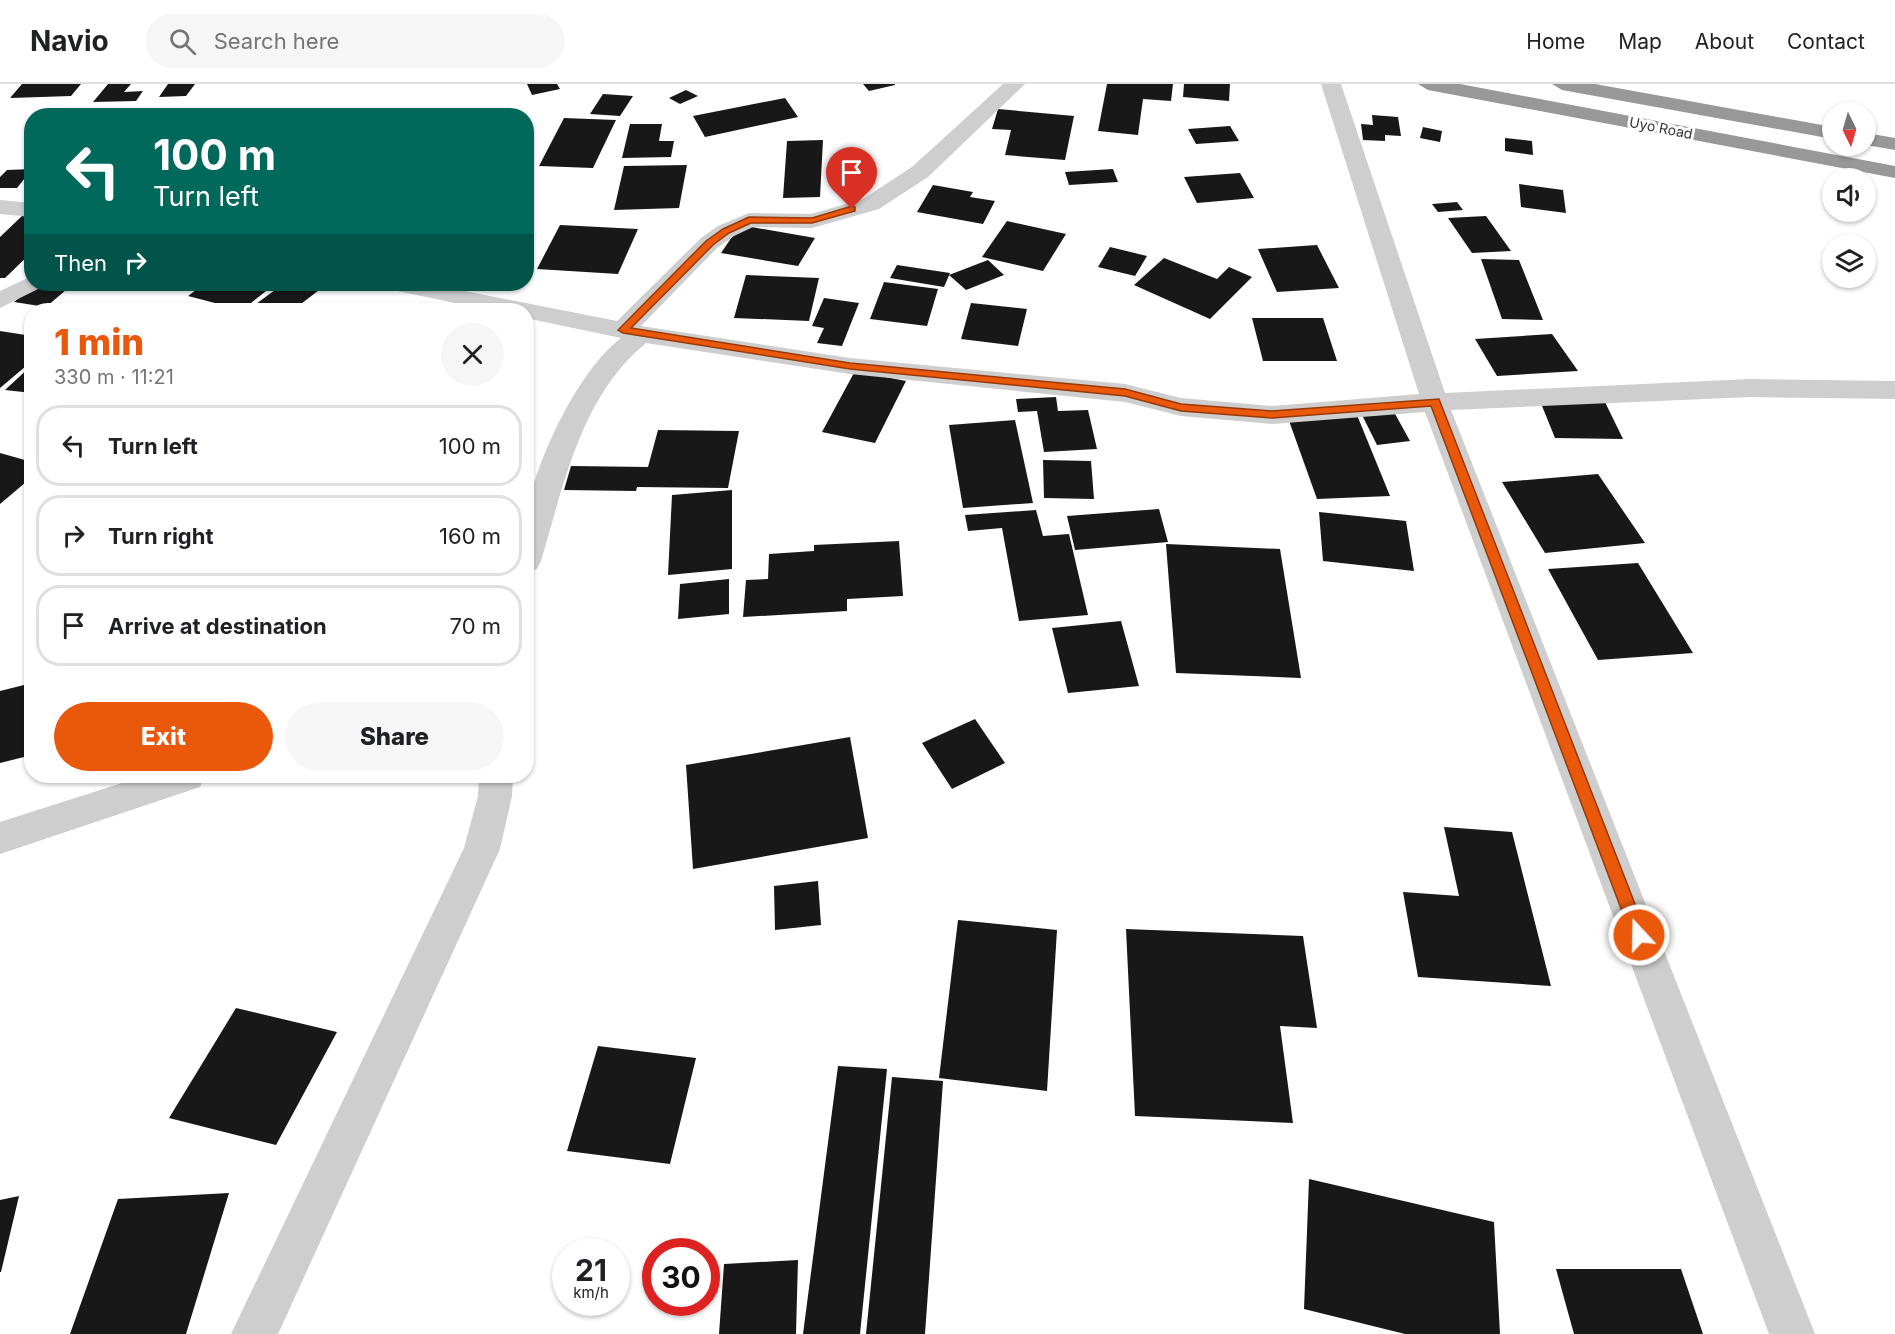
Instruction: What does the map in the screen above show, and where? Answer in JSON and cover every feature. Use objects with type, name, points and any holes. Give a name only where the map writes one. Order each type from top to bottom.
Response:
[{"type":"highway","name":"Uyo Road","points":[[1428,84],[1895,172]]},
{"type":"highway","name":"Uyo Road","points":[[1562,84],[1822,131]]},
{"type":"highway","points":[[1876,141],[1895,144]]},
{"type":"street","points":[[534,537],[566,441],[595,384],[632,332],[709,243],[726,231],[749,220],[812,221],[871,204],[920,172],[1015,84]]},
{"type":"street","points":[[1331,84],[1435,402],[1792,1334]]},
{"type":"street","points":[[0,207],[24,209]]},
{"type":"street","points":[[0,301],[24,288]]},
{"type":"street","points":[[430,291],[489,303]]},
{"type":"street","points":[[534,312],[632,332],[850,366],[1125,393],[1181,407],[1272,415],[1435,402],[1751,388],[1895,390]]},
{"type":"street","points":[[0,838],[167,783]]},
{"type":"street","points":[[254,1334],[482,849],[495,796],[496,783]]},
{"type":"building","points":[[22,84],[81,84],[71,96],[10,98]]},
{"type":"building","points":[[108,84],[131,84],[124,92],[143,91],[136,101],[93,102]]},
{"type":"building","points":[[168,84],[195,84],[186,96],[159,97]]},
{"type":"building","points":[[527,84],[557,84],[560,89],[532,95]]},
{"type":"building","points":[[863,84],[895,84],[895,85],[869,91]]},
{"type":"building","points":[[1107,84],[1173,84],[1171,101],[1143,99],[1138,135],[1098,131]]},
{"type":"building","points":[[1184,84],[1230,84],[1229,101],[1183,97]]},
{"type":"building","points":[[686,90],[698,96],[680,104],[669,98]]},
{"type":"building","points":[[603,94],[633,96],[620,116],[590,114]]},
{"type":"building","points":[[785,98],[798,117],[705,137],[693,116]]},
{"type":"building","points":[[998,109],[1074,116],[1065,160],[1005,155],[1011,130],[992,129]]},
{"type":"building","points":[[1372,115],[1398,117],[1401,136],[1385,135],[1385,141],[1363,140],[1361,124],[1373,125]]},
{"type":"building","points":[[564,118],[616,120],[593,168],[539,166]]},
{"type":"building","points":[[630,124],[662,124],[659,141],[674,141],[671,157],[622,158]]},
{"type":"building","points":[[1230,126],[1239,141],[1196,144],[1188,129]]},
{"type":"building","points":[[1423,127],[1442,131],[1440,142],[1420,138]]},
{"type":"building","points":[[1505,138],[1532,141],[1533,155],[1505,151]]},
{"type":"building","points":[[823,140],[820,197],[783,198],[787,141]]},
{"type":"building","points":[[687,165],[679,208],[614,210],[624,166]]},
{"type":"building","points":[[24,169],[24,179],[17,188],[0,188],[0,177],[7,170]]},
{"type":"building","points":[[1113,169],[1118,182],[1069,185],[1065,172]]},
{"type":"building","points":[[1240,173],[1254,198],[1197,203],[1184,177]]},
{"type":"building","points":[[1519,184],[1563,190],[1566,213],[1521,207]]},
{"type":"building","points":[[933,185],[973,192],[970,197],[995,201],[983,224],[917,212]]},
{"type":"building","points":[[1457,202],[1463,210],[1438,212],[1432,204]]},
{"type":"building","points":[[24,216],[24,260],[5,278],[0,278],[0,237]]},
{"type":"building","points":[[1486,216],[1511,251],[1472,253],[1448,218]]},
{"type":"building","points":[[1007,221],[1066,234],[1043,271],[982,257]]},
{"type":"building","points":[[560,225],[638,229],[618,274],[537,269]]},
{"type":"building","points":[[740,225],[815,238],[798,266],[721,253]]},
{"type":"building","points":[[1317,245],[1339,288],[1277,292],[1258,249]]},
{"type":"building","points":[[1110,247],[1147,256],[1135,276],[1098,267]]},
{"type":"building","points":[[1164,258],[1217,279],[1229,267],[1252,277],[1210,319],[1134,285]]},
{"type":"building","points":[[1481,259],[1519,260],[1543,320],[1502,319]]},
{"type":"building","points":[[988,260],[1004,275],[966,290],[949,275]]},
{"type":"building","points":[[897,265],[950,273],[944,287],[890,278]]},
{"type":"building","points":[[746,275],[819,278],[809,321],[734,318]]},
{"type":"building","points":[[884,282],[938,289],[927,326],[870,319]]},
{"type":"building","points":[[27,291],[65,291],[51,303],[14,302]]},
{"type":"building","points":[[195,291],[266,291],[251,303],[215,303],[188,296]]},
{"type":"building","points":[[274,291],[318,291],[302,303],[257,303]]},
{"type":"building","points":[[824,298],[859,303],[842,346],[817,343],[824,328],[812,326]]},
{"type":"building","points":[[971,303],[1027,309],[1018,346],[961,339]]},
{"type":"building","points":[[1252,318],[1323,318],[1337,361],[1263,361]]},
{"type":"building","points":[[0,331],[24,335],[24,368],[0,388]]},
{"type":"building","points":[[1552,334],[1578,371],[1497,376],[1475,339]]},
{"type":"building","points":[[855,371],[906,381],[875,443],[822,432]]},
{"type":"building","points":[[24,372],[24,392],[5,390]]},
{"type":"building","points":[[1056,397],[1058,411],[1088,410],[1097,449],[1044,452],[1037,411],[1018,412],[1016,399]]},
{"type":"building","points":[[1540,401],[1605,402],[1623,439],[1555,438]]},
{"type":"building","points":[[1394,412],[1410,441],[1377,445],[1362,415]]},
{"type":"building","points":[[1357,415],[1390,496],[1317,499],[1288,418]]},
{"type":"building","points":[[1015,420],[1033,503],[963,508],[949,425]]},
{"type":"building","points":[[658,430],[739,431],[728,488],[637,487],[636,491],[564,490],[571,466],[648,467]]},
{"type":"building","points":[[0,453],[24,460],[24,484],[0,504]]},
{"type":"building","points":[[1043,460],[1091,461],[1094,499],[1044,498]]},
{"type":"building","points":[[1598,474],[1645,543],[1545,553],[1502,482]]},
{"type":"building","points":[[732,490],[732,569],[668,575],[672,495]]},
{"type":"building","points":[[1159,509],[1168,542],[1075,550],[1067,516]]},
{"type":"building","points":[[1036,510],[1043,536],[1069,534],[1088,615],[1019,621],[1002,528],[968,531],[965,515]]},
{"type":"building","points":[[1319,512],[1406,521],[1414,571],[1323,561]]},
{"type":"building","points":[[899,541],[903,596],[847,599],[847,611],[743,617],[746,580],[768,579],[769,554],[814,551],[814,545]]},
{"type":"building","points":[[1166,544],[1280,549],[1301,678],[1176,673]]},
{"type":"building","points":[[1638,563],[1693,653],[1598,660],[1548,569]]},
{"type":"building","points":[[729,579],[729,614],[678,619],[680,584]]},
{"type":"building","points":[[1121,621],[1139,686],[1068,693],[1052,628]]},
{"type":"building","points":[[24,685],[24,757],[0,763],[0,691]]},
{"type":"building","points":[[975,719],[1005,763],[952,789],[922,743]]},
{"type":"building","points":[[850,737],[868,838],[693,869],[686,765]]},
{"type":"building","points":[[1444,827],[1512,832],[1551,986],[1418,977],[1403,892],[1459,896]]},
{"type":"building","points":[[818,881],[821,925],[775,930],[774,886]]},
{"type":"building","points":[[958,920],[1057,930],[1047,1091],[939,1078]]},
{"type":"building","points":[[1126,929],[1303,936],[1317,1028],[1280,1026],[1293,1123],[1135,1116]]},
{"type":"building","points":[[236,1008],[337,1032],[276,1145],[169,1118]]},
{"type":"building","points":[[598,1046],[696,1058],[670,1164],[567,1151]]},
{"type":"building","points":[[838,1066],[887,1069],[860,1334],[803,1334]]},
{"type":"building","points":[[892,1077],[943,1081],[925,1334],[866,1334]]},
{"type":"building","points":[[1309,1179],[1494,1222],[1500,1334],[1405,1334],[1304,1309]]},
{"type":"building","points":[[229,1193],[186,1334],[70,1334],[118,1199]]},
{"type":"building","points":[[19,1196],[1,1272],[0,1272],[0,1200]]},
{"type":"building","points":[[798,1260],[796,1334],[719,1334],[724,1264]]},
{"type":"building","points":[[1556,1269],[1681,1269],[1703,1334],[1574,1334]]},
{"type":"route","points":[[852,209],[812,221],[749,220],[726,231],[709,243],[623,330],[850,366],[1125,393],[1181,407],[1272,415],[1435,402],[1639,935]]}]
